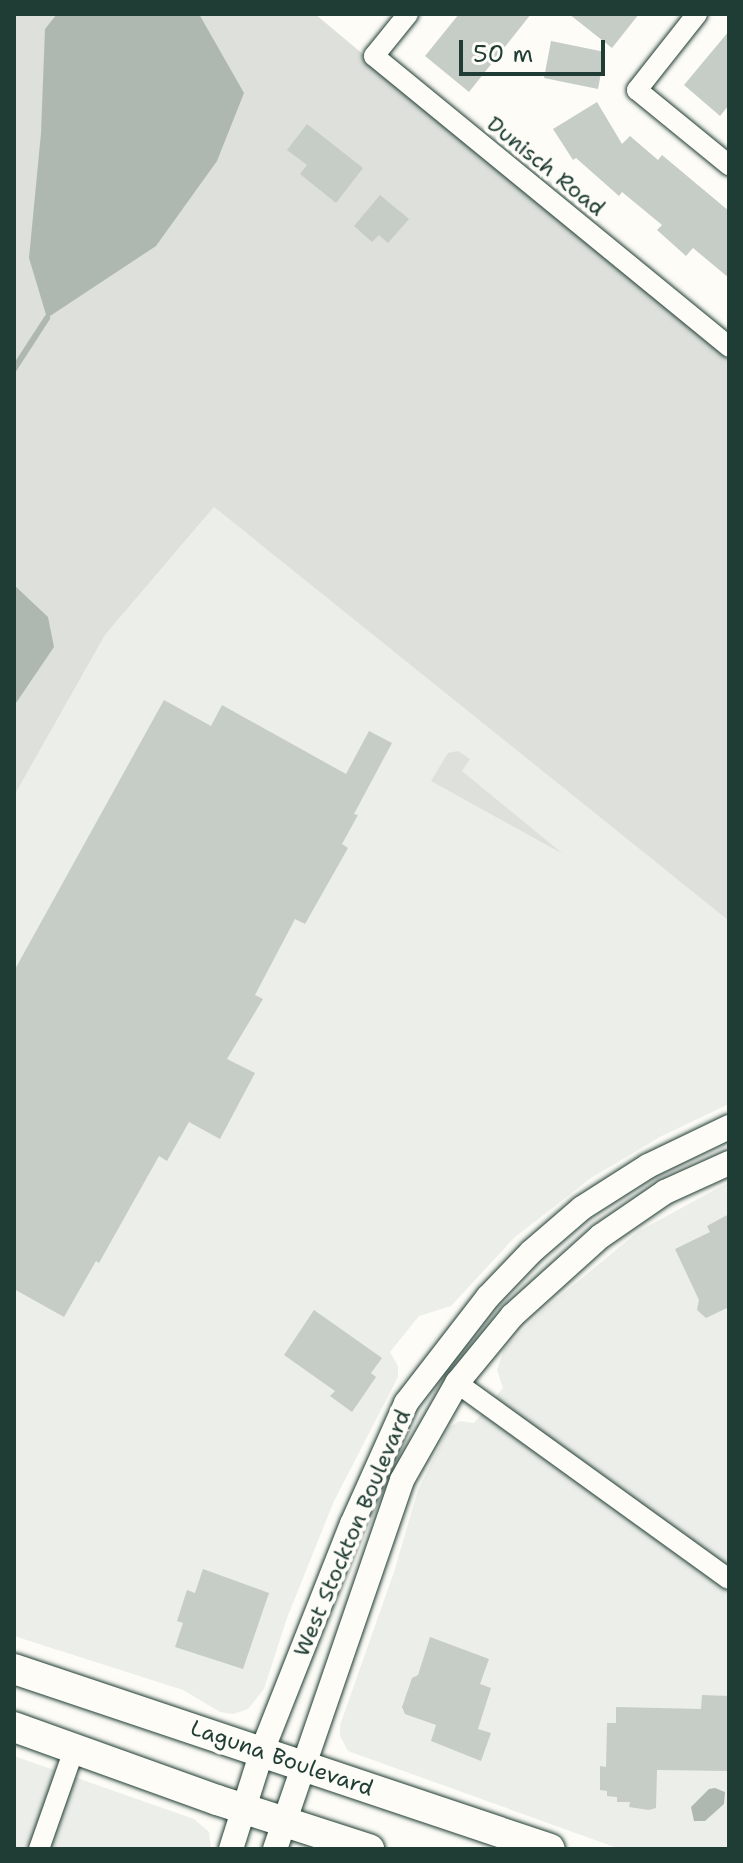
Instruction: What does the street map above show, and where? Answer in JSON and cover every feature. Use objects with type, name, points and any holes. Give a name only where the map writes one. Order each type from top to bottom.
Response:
[{"type":"main road","name":"Laguna Boulevard","points":[[14,1669],[550,1849]]},
{"type":"main road","points":[[14,1727],[244,1809],[280,1836],[369,1849]]},
{"type":"street","name":"Dunisch Road","points":[[408,14],[374,56],[729,347]]},
{"type":"street","points":[[697,14],[637,90],[729,165]]},
{"type":"street","name":"West Stockton Boulevard","points":[[231,1849],[262,1751],[376,1468],[406,1403],[488,1297],[531,1252],[582,1208],[648,1166],[729,1127]]},
{"type":"street","name":"West Stockton Boulevard","points":[[280,1836],[402,1480],[457,1383],[512,1316],[601,1236],[665,1192],[729,1163]]},
{"type":"street","points":[[457,1383],[729,1579]]},
{"type":"street","points":[[39,1849],[75,1747]]},
{"type":"shaded area","points":[[14,14],[315,14],[729,360],[729,921],[214,507],[105,635],[14,796]]},
{"type":"shaded area","points":[[57,14],[199,14],[244,93],[217,161],[156,246],[47,318],[29,258],[41,133],[45,29]]},
{"type":"shaded area","points":[[214,507],[729,921],[729,1104],[660,1137],[591,1178],[514,1238],[451,1306],[419,1316],[390,1352],[398,1366],[398,1377],[334,1501],[287,1618],[264,1689],[248,1709],[233,1714],[220,1712],[183,1690],[14,1636],[14,796],[105,635]]},
{"type":"shaded area","points":[[14,585],[48,617],[54,647],[14,706]]},
{"type":"shaded area","points":[[458,751],[470,759],[462,771],[563,854],[431,781],[448,753]]},
{"type":"shaded area","points":[[729,1182],[729,1849],[620,1849],[348,1751],[340,1736],[340,1725],[394,1572],[418,1490],[449,1427],[460,1421],[474,1423],[503,1388],[497,1370],[504,1349],[542,1311],[639,1231]]},
{"type":"shaded area","points":[[14,1756],[194,1819],[209,1832],[211,1849],[14,1849]]},
{"type":"shaded area","points":[[709,1789],[725,1792],[724,1804],[705,1821],[694,1821],[691,1807]]},
{"type":"building","points":[[459,14],[531,14],[469,92],[425,56]]},
{"type":"building","points":[[569,14],[639,14],[612,48]]},
{"type":"building","points":[[729,31],[729,105],[720,116],[684,85]]},
{"type":"building","points":[[551,41],[605,52],[598,89],[544,78]]},
{"type":"building","points":[[597,102],[622,144],[630,136],[658,160],[662,155],[729,211],[729,278],[693,248],[686,256],[657,230],[662,225],[622,192],[619,196],[576,158],[573,160],[553,129]]},
{"type":"building","points":[[307,124],[363,168],[336,203],[300,174],[307,165],[287,150]]},
{"type":"building","points":[[380,195],[409,219],[388,243],[379,235],[372,242],[354,226]]},
{"type":"building","points":[[164,700],[211,726],[222,705],[346,774],[369,731],[392,743],[354,814],[358,815],[342,844],[348,848],[305,924],[295,919],[255,995],[263,999],[227,1059],[255,1073],[220,1139],[189,1122],[167,1161],[159,1156],[99,1263],[96,1261],[64,1317],[14,1289],[14,971]]},
{"type":"building","points":[[729,1214],[729,1307],[706,1318],[697,1310],[699,1300],[675,1249],[710,1232],[707,1226]]},
{"type":"building","points":[[314,1310],[382,1358],[371,1373],[376,1377],[352,1412],[330,1396],[335,1391],[284,1355]]},
{"type":"building","points":[[203,1569],[269,1593],[243,1669],[175,1647],[183,1623],[177,1621],[187,1590],[195,1593]]},
{"type":"building","points":[[430,1637],[489,1659],[480,1684],[491,1688],[478,1729],[491,1733],[481,1761],[431,1741],[436,1725],[405,1714],[402,1707],[412,1678],[418,1675]]},
{"type":"building","points":[[702,1695],[729,1696],[729,1771],[657,1770],[656,1808],[649,1810],[629,1807],[630,1802],[617,1802],[617,1797],[607,1796],[607,1791],[600,1790],[600,1766],[606,1767],[607,1723],[616,1723],[616,1707],[701,1709]]},
{"type":"waterway","points":[[14,369],[47,318]]}]
